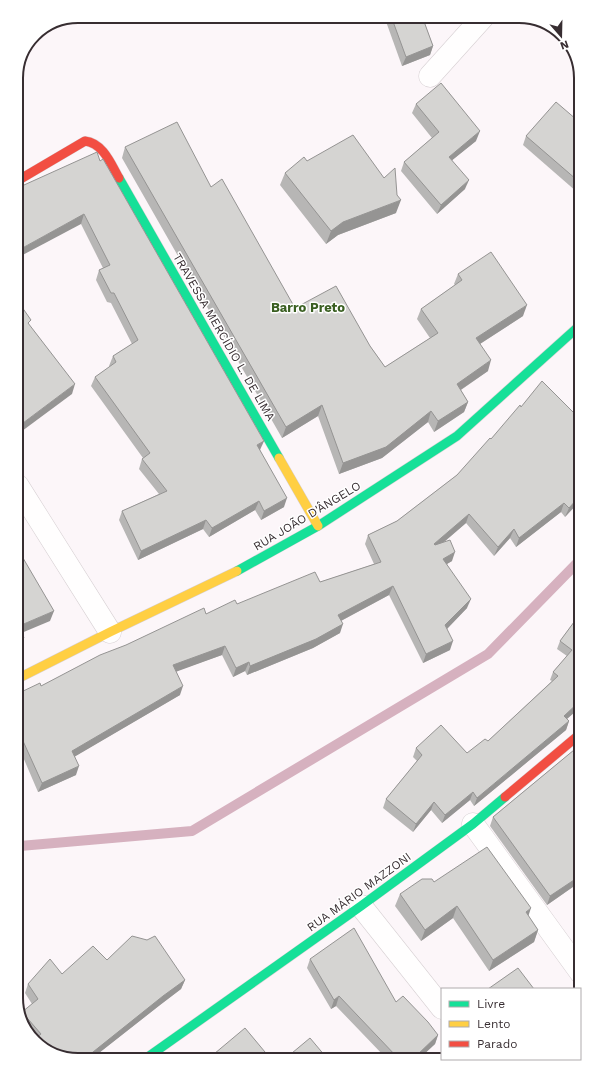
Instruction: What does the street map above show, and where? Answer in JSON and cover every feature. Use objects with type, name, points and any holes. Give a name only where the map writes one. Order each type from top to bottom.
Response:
[{"type":"street","points":[[430,76],[478,23]]},
{"type":"street","name":"TRAVESSA MERCÍDIO L. DE LIMA","points":[[23,177],[85,141],[93,142],[104,152],[318,526]]},
{"type":"street","name":"RUA JOÃO D'ÂNGELO","points":[[23,676],[110,632],[234,574],[318,526],[457,436],[574,331]]},
{"type":"street","points":[[23,494],[110,632]]},
{"type":"street","name":"RUA MÁRIO MAZZONI","points":[[153,1053],[361,906],[473,824],[574,739]]},
{"type":"street","points":[[473,824],[574,963]]},
{"type":"street","points":[[361,906],[441,1007]]},
{"type":"building","points":[[394,23],[425,23],[433,46],[406,57]]},
{"type":"building","points":[[441,83],[480,131],[449,157],[469,180],[441,205],[404,162],[439,132],[416,104]]},
{"type":"building","points":[[556,102],[574,117],[574,177],[526,136]]},
{"type":"building","points":[[177,122],[211,187],[222,179],[295,308],[336,286],[370,346],[385,367],[438,333],[421,309],[462,280],[458,274],[491,252],[527,305],[476,338],[491,360],[457,384],[468,402],[438,421],[431,411],[386,447],[343,463],[322,405],[286,427],[125,147]]},
{"type":"building","points":[[353,135],[384,178],[395,168],[397,195],[401,200],[343,222],[331,231],[285,173],[304,157],[307,161]]},
{"type":"building","points":[[97,152],[100,161],[103,159],[264,441],[257,445],[287,498],[264,511],[259,501],[212,528],[206,520],[141,551],[122,511],[167,491],[142,459],[150,453],[95,377],[116,362],[113,356],[138,340],[114,293],[111,293],[99,270],[110,265],[84,214],[23,248],[24,185]]},
{"type":"building","points":[[23,309],[31,320],[28,323],[75,384],[23,423]]},
{"type":"building","points":[[542,381],[574,413],[574,502],[569,508],[564,503],[519,538],[514,529],[498,547],[469,514],[434,544],[435,545],[450,540],[455,552],[443,559],[471,599],[445,625],[453,641],[426,654],[393,586],[338,615],[343,624],[316,639],[250,666],[249,662],[236,668],[225,646],[173,665],[183,686],[72,751],[79,766],[42,783],[23,741],[23,691],[40,683],[41,686],[100,655],[126,645],[204,608],[206,614],[235,600],[237,604],[315,572],[320,582],[381,562],[368,535],[397,521],[457,475],[520,405],[521,407]]},
{"type":"building","points":[[23,558],[54,611],[23,624]]},
{"type":"building","points":[[574,622],[574,707],[564,716],[569,721],[477,798],[473,792],[445,815],[434,802],[416,824],[386,799],[422,755],[416,748],[441,725],[467,753],[485,739],[488,741],[558,676],[553,672],[572,650],[560,641]]},
{"type":"building","points":[[574,750],[574,880],[550,896],[493,817]]},
{"type":"building","points":[[487,847],[531,908],[526,912],[538,930],[493,960],[457,906],[425,930],[400,894],[422,879],[432,879],[434,882]]},
{"type":"building","points":[[354,928],[396,1002],[403,996],[428,1022],[438,1035],[419,1053],[393,1053],[339,996],[334,1000],[310,959]]},
{"type":"building","points":[[132,936],[147,940],[155,936],[185,980],[92,1053],[67,1052],[57,1049],[45,1042],[38,1036],[41,1034],[26,1017],[24,1010],[38,999],[28,984],[50,959],[62,974],[93,946],[107,960]]},
{"type":"building","points":[[518,968],[533,988],[489,988]]},
{"type":"building","points":[[245,1028],[266,1053],[215,1053]]},
{"type":"building","points":[[310,1038],[323,1053],[292,1053]]},
{"type":"waterway","points":[[23,846],[192,831],[488,654],[574,566]]},
{"type":"traffic: fast","points":[[119,178],[279,458]]},
{"type":"traffic: fast","points":[[237,571],[318,526],[457,436],[574,331]]},
{"type":"traffic: fast","points":[[153,1053],[361,906],[473,824],[505,797]]},
{"type":"traffic: slow","points":[[279,458],[318,526]]},
{"type":"traffic: slow","points":[[23,676],[237,571]]},
{"type":"traffic: jam","points":[[23,177],[85,141],[102,150],[119,178]]},
{"type":"traffic: jam","points":[[505,797],[574,739]]},
{"type":"district","name":"Barro Preto","points":[[308,307]]}]
